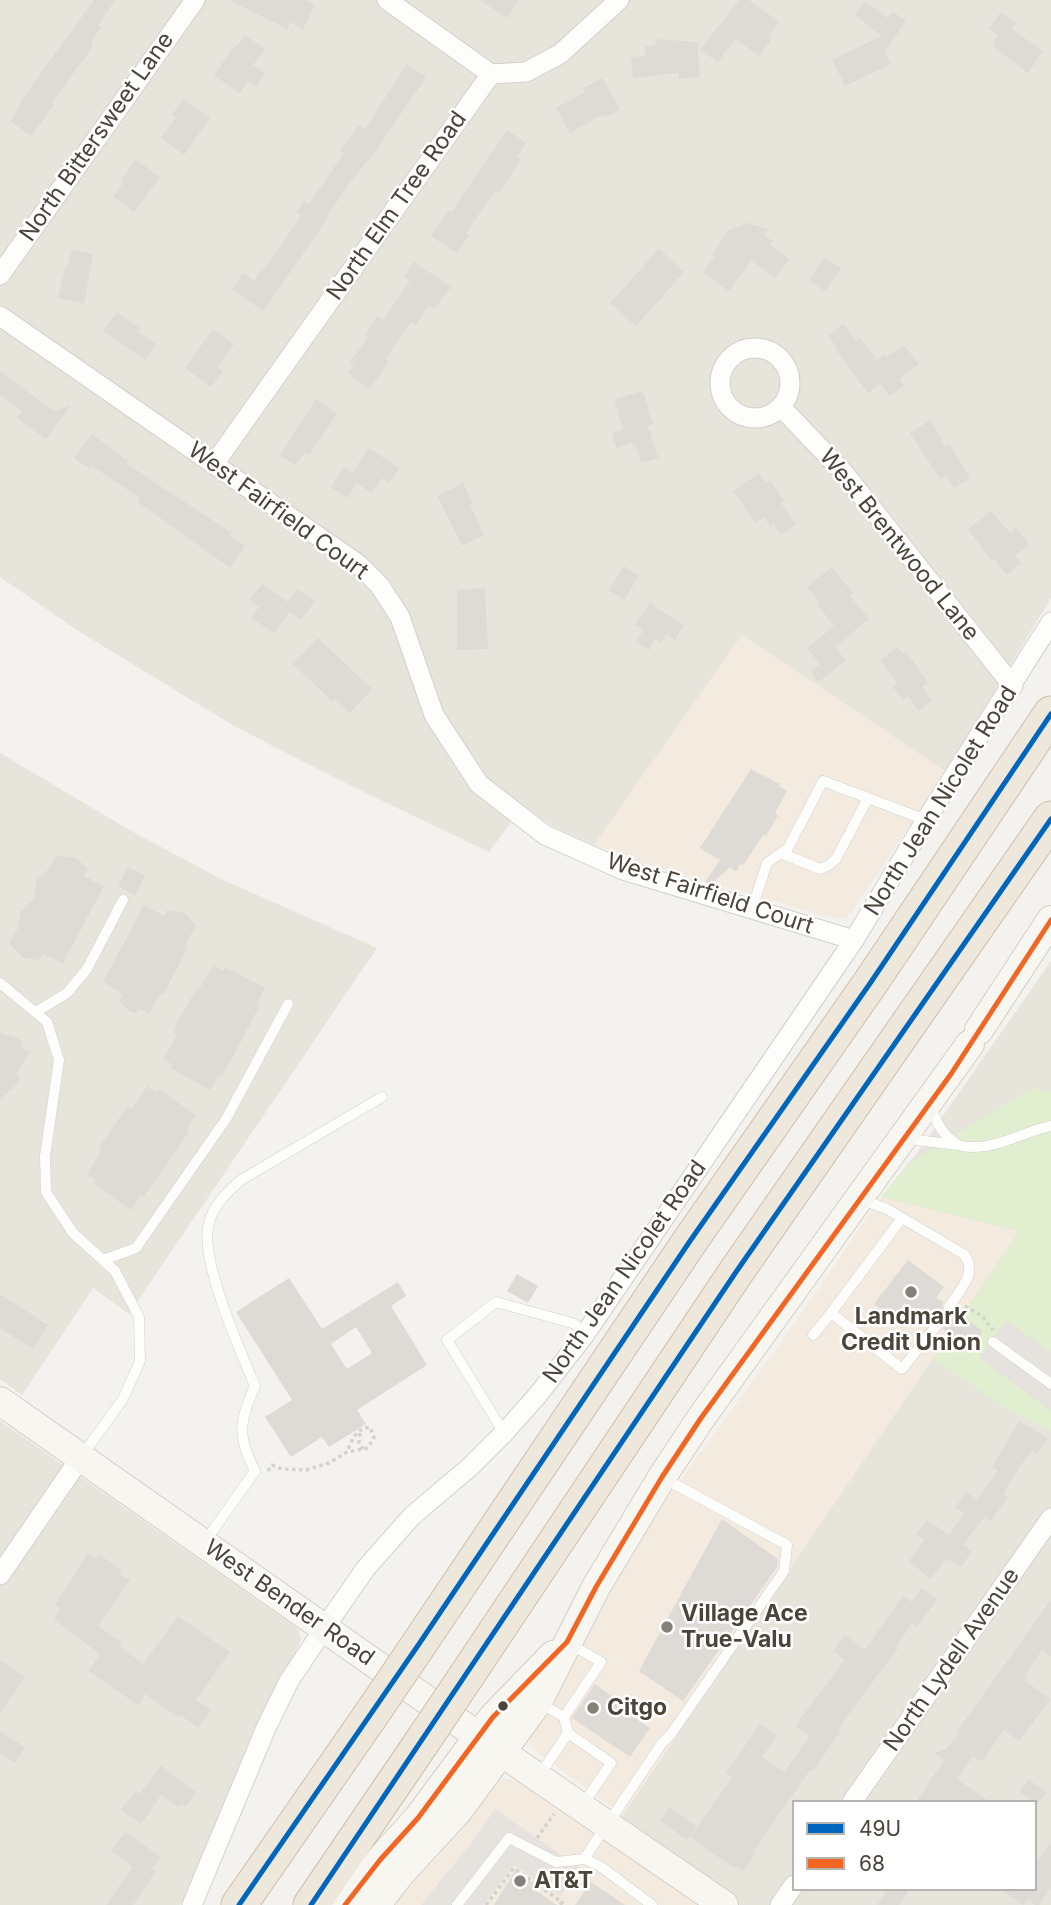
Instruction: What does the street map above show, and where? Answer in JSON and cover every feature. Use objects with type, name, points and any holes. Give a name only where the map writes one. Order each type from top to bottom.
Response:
[{"type":"highway","points":[[239,1905],[419,1644],[690,1241],[872,982],[1051,714]]},
{"type":"highway","points":[[311,1905],[736,1272],[1051,819]]},
{"type":"main road","points":[[345,1905],[380,1860],[418,1818],[490,1744],[538,1702],[596,1587],[662,1477],[701,1418],[930,1103],[1051,920]]},
{"type":"main road","name":"West Bender Road","points":[[0,1401],[582,1806],[708,1897]]},
{"type":"main road","points":[[376,1905],[401,1873],[458,1811],[490,1744],[493,1717],[567,1642]]},
{"type":"street","name":"North Bittersweet Lane","points":[[0,275],[195,0]]},
{"type":"street","points":[[387,0],[491,74],[526,72],[560,54],[619,0]]},
{"type":"street","name":"North Elm Tree Road","points":[[214,464],[491,74]]},
{"type":"street","name":"West Fairfield Court","points":[[0,316],[358,564],[380,586],[400,617],[433,715],[479,784],[545,835],[622,870],[854,940]]},
{"type":"street","name":"West Brentwood Lane","points":[[781,407],[843,472],[1013,686]]},
{"type":"street","name":"North Jean Nicolet Road","points":[[192,1905],[266,1728],[289,1681],[325,1627],[366,1568],[412,1516],[471,1466],[504,1433],[587,1332],[854,940],[1051,622]]},
{"type":"street","points":[[0,1575],[81,1457]]},
{"type":"street","name":"North Lydell Avenue","points":[[853,1800],[1051,1518]]},
{"type":"street","points":[[780,1905],[792,1888]]},
{"type":"lane","points":[[752,909],[767,863],[788,848],[823,781],[926,820]]},
{"type":"lane","points":[[781,853],[820,869],[829,866],[836,859],[868,798]]},
{"type":"lane","points":[[36,1012],[67,993],[87,969],[123,900]]},
{"type":"lane","points":[[0,983],[47,1022],[59,1060],[45,1156],[46,1192],[73,1233],[115,1271],[139,1317],[140,1361],[123,1399],[81,1457]]},
{"type":"lane","points":[[103,1260],[136,1248],[226,1119],[288,1004]]},
{"type":"lane","points":[[204,1543],[255,1471],[243,1449],[242,1427],[246,1406],[255,1386],[235,1338],[207,1249],[208,1226],[215,1208],[226,1192],[241,1180],[382,1097]]},
{"type":"lane","points":[[930,1103],[939,1128],[958,1144]]},
{"type":"lane","points":[[903,1139],[977,1147],[1051,1126]]},
{"type":"lane","points":[[860,1198],[957,1249],[970,1264],[971,1272],[949,1307]]},
{"type":"lane","points":[[813,1335],[902,1218]]},
{"type":"lane","points":[[504,1433],[447,1339],[496,1302],[572,1323],[587,1332]]},
{"type":"lane","points":[[831,1313],[902,1369],[937,1325]]},
{"type":"lane","points":[[993,1342],[1051,1384]]},
{"type":"lane","points":[[584,1859],[610,1826],[784,1571],[787,1545],[662,1477]]},
{"type":"lane","points":[[564,1717],[601,1662],[567,1642]]},
{"type":"lane","points":[[538,1702],[564,1717],[568,1733],[611,1763],[582,1806]]},
{"type":"lane","points":[[538,1777],[568,1733]]},
{"type":"lane","points":[[457,1905],[509,1838],[556,1862],[584,1859],[600,1866],[652,1905]]},
{"type":"path","points":[[949,1307],[964,1305],[982,1316],[993,1329],[993,1342]]},
{"type":"path","points":[[265,1475],[272,1465],[282,1469],[306,1470],[328,1463],[347,1452],[364,1450],[372,1443],[374,1432],[370,1427],[352,1435],[347,1452]]},
{"type":"path","points":[[360,1431],[359,1443],[364,1450]]},
{"type":"path","points":[[537,1838],[554,1814]]},
{"type":"path","points":[[486,1905],[514,1868],[562,1902],[560,1905]]},
{"type":"shaded area","points":[[0,0],[1051,0],[1051,598],[946,772],[742,635],[594,845],[554,827],[523,806],[489,852],[234,726],[80,632],[0,577]]},
{"type":"shaded area","points":[[742,635],[946,772],[845,918],[836,919],[641,863],[594,845]]},
{"type":"shaded area","points":[[0,753],[126,828],[219,878],[377,948],[129,1314],[93,1288],[22,1395],[0,1379]]},
{"type":"shaded area","points":[[1051,961],[1051,1905],[712,1905],[614,1828],[1019,1231],[881,1197],[917,1153]]},
{"type":"shaded area","points":[[881,1197],[1019,1231],[622,1815],[532,1748],[527,1735],[581,1628],[666,1500],[793,1326]]},
{"type":"shaded area","points":[[1006,1320],[1051,1352],[1051,1411],[979,1358]]},
{"type":"shaded area","points":[[0,1421],[296,1627],[299,1632],[301,1640],[296,1652],[254,1729],[194,1879],[180,1905],[0,1905]]},
{"type":"shaded area","points":[[505,1778],[517,1781],[701,1905],[393,1905],[462,1831],[496,1784]]},
{"type":"shaded area","points":[[495,1809],[580,1868],[560,1896],[514,1865],[483,1905],[421,1905],[472,1842]]},
{"type":"green space","points":[[1032,1088],[1051,1092],[1051,1431],[1007,1409],[933,1359],[1019,1231],[881,1197],[910,1163]]},
{"type":"building","points":[[94,0],[115,0],[98,25],[101,27],[91,42],[93,43],[89,52],[31,136],[10,121],[20,106],[18,105]]},
{"type":"building","points":[[229,0],[305,0],[315,5],[303,29],[290,22],[287,29]]},
{"type":"building","points":[[480,0],[519,0],[507,18]]},
{"type":"building","points":[[739,0],[749,0],[779,22],[759,56],[735,39],[718,62],[700,50]]},
{"type":"building","points":[[865,1],[888,18],[893,12],[906,21],[885,51],[891,64],[845,86],[832,60],[882,36],[855,15]]},
{"type":"building","points":[[1001,12],[1016,23],[1012,29],[1043,51],[1028,73],[995,48],[994,41],[998,35],[989,28]]},
{"type":"building","points":[[245,35],[265,49],[253,65],[265,73],[256,86],[248,80],[239,93],[214,75]]},
{"type":"building","points":[[655,39],[697,42],[700,77],[679,79],[679,73],[633,78],[631,57],[645,56],[645,46],[656,45]]},
{"type":"building","points":[[407,64],[426,77],[263,311],[232,289],[243,273],[254,281],[262,269],[264,270],[301,216],[296,212],[304,200],[309,204],[344,153],[340,151],[359,125],[365,129]]},
{"type":"building","points":[[602,78],[620,110],[604,118],[602,115],[570,133],[556,108],[585,92],[583,88]]},
{"type":"building","points":[[183,99],[210,118],[184,155],[161,138],[176,117],[172,115]]},
{"type":"building","points":[[507,130],[526,143],[517,157],[521,160],[499,193],[495,191],[466,233],[469,235],[457,253],[431,236],[449,210],[452,212]]},
{"type":"building","points":[[136,160],[160,177],[134,212],[113,196]]},
{"type":"building","points":[[747,223],[769,229],[764,235],[773,241],[770,245],[789,259],[775,278],[751,260],[729,291],[703,272],[729,230]]},
{"type":"building","points":[[72,249],[93,254],[84,304],[58,298]]},
{"type":"building","points":[[659,249],[684,272],[636,326],[610,303]]},
{"type":"building","points":[[825,257],[841,269],[825,291],[809,280]]},
{"type":"building","points":[[414,262],[451,287],[434,309],[429,305],[415,325],[411,322],[385,359],[389,362],[369,389],[348,373],[354,365],[350,362],[369,337],[365,334],[378,316],[383,320],[410,281],[403,277]]},
{"type":"building","points":[[117,312],[156,344],[145,360],[103,331]]},
{"type":"building","points":[[843,324],[856,341],[860,338],[877,360],[885,355],[887,357],[904,345],[919,364],[899,379],[904,386],[890,396],[880,384],[868,393],[828,336]]},
{"type":"building","points":[[213,329],[234,344],[217,367],[223,371],[211,387],[185,368]]},
{"type":"building","points":[[0,371],[54,411],[71,405],[46,439],[17,418],[22,411],[0,395]]},
{"type":"building","points":[[643,391],[653,424],[648,426],[658,458],[641,463],[636,445],[633,446],[632,443],[616,448],[612,433],[623,430],[614,399]]},
{"type":"building","points":[[316,399],[337,414],[309,455],[305,452],[295,465],[280,455]]},
{"type":"building","points":[[930,420],[945,446],[949,444],[970,478],[954,488],[946,475],[940,479],[910,433]]},
{"type":"building","points":[[92,434],[128,461],[127,464],[232,533],[230,535],[245,546],[230,568],[138,502],[140,498],[92,466],[90,469],[74,458]]},
{"type":"building","points":[[369,448],[399,468],[389,483],[382,478],[371,493],[357,483],[347,498],[331,487],[344,467],[352,473]]},
{"type":"building","points":[[759,473],[766,483],[770,480],[784,500],[781,503],[796,524],[781,535],[773,523],[770,526],[764,517],[756,523],[733,491]]},
{"type":"building","points":[[463,483],[484,535],[462,546],[437,496]]},
{"type":"building","points":[[991,511],[1010,533],[1016,528],[1029,545],[1015,556],[1021,563],[1007,575],[994,559],[992,561],[968,529]]},
{"type":"building","points":[[624,566],[639,576],[624,600],[609,590]]},
{"type":"building","points":[[832,567],[853,593],[850,596],[869,619],[835,647],[846,661],[818,682],[811,671],[820,664],[807,648],[834,626],[817,604],[820,602],[807,587]]},
{"type":"building","points":[[262,584],[288,602],[298,589],[315,601],[301,620],[289,612],[274,633],[251,618],[259,607],[250,600]]},
{"type":"building","points":[[485,588],[488,649],[457,650],[457,590]]},
{"type":"building","points":[[650,603],[684,626],[675,640],[666,635],[661,643],[655,639],[649,650],[636,641],[644,630],[635,625]]},
{"type":"building","points":[[318,638],[372,689],[350,713],[335,699],[332,701],[293,664]]},
{"type":"building","points":[[897,647],[903,654],[906,652],[928,683],[922,687],[932,700],[919,711],[908,696],[903,700],[893,687],[897,684],[881,660]]},
{"type":"building","points":[[751,769],[780,784],[779,786],[787,791],[775,813],[778,815],[766,836],[764,834],[743,865],[740,864],[736,871],[730,867],[711,884],[705,882],[720,860],[700,848]]},
{"type":"building","points":[[57,855],[76,858],[88,869],[84,876],[104,886],[63,963],[43,954],[39,960],[24,958],[9,944],[18,928],[20,913],[34,899],[36,881],[49,869]]},
{"type":"building","points":[[128,867],[145,876],[135,895],[118,886]]},
{"type":"building","points":[[144,905],[164,916],[167,910],[183,912],[196,925],[163,995],[161,993],[149,1014],[139,1009],[137,1013],[130,1012],[119,1001],[122,994],[103,982]]},
{"type":"building","points":[[214,965],[223,971],[225,967],[265,988],[257,1004],[260,1005],[239,1045],[222,1076],[219,1075],[210,1090],[174,1070],[171,1068],[173,1065],[163,1059],[177,1036],[173,1033],[176,1024]]},
{"type":"building","points":[[0,1033],[17,1038],[23,1043],[21,1047],[30,1052],[17,1073],[20,1077],[18,1083],[0,1100]]},
{"type":"building","points":[[147,1086],[157,1093],[159,1089],[196,1115],[169,1161],[131,1210],[94,1183],[96,1180],[87,1174],[101,1151],[99,1149],[104,1140],[128,1106],[132,1109]]},
{"type":"building","name":"Landmark Credit Union","points":[[908,1260],[944,1287],[936,1298],[943,1302],[944,1313],[955,1311],[983,1331],[970,1349],[943,1329],[944,1323],[941,1319],[935,1318],[931,1321],[926,1317],[923,1321],[914,1315],[907,1325],[903,1325],[874,1304]]},
{"type":"building","points":[[517,1274],[538,1286],[528,1303],[507,1291]]},
{"type":"building","points":[[289,1278],[322,1329],[398,1282],[406,1296],[391,1306],[427,1365],[357,1410],[366,1424],[329,1447],[322,1437],[291,1457],[265,1417],[292,1400],[236,1312]],"holes":[[[356,1327],[372,1353],[347,1369],[331,1344]]]},
{"type":"building","points":[[0,1294],[48,1325],[33,1349],[0,1328]]},
{"type":"building","points":[[1019,1421],[1047,1438],[1037,1454],[1032,1451],[1020,1466],[1003,1494],[1008,1497],[991,1521],[985,1516],[963,1545],[972,1551],[961,1567],[949,1559],[945,1560],[931,1579],[909,1561],[925,1540],[916,1534],[927,1520],[949,1535],[964,1514],[955,1508],[966,1492],[977,1500],[998,1471],[992,1467]]},
{"type":"building","points":[[722,1519],[778,1559],[777,1567],[683,1701],[639,1671]]},
{"type":"building","points":[[88,1553],[97,1559],[100,1555],[130,1580],[98,1626],[122,1643],[119,1646],[143,1664],[178,1616],[230,1652],[196,1700],[211,1710],[198,1728],[145,1694],[138,1705],[89,1671],[100,1654],[54,1620],[61,1609],[55,1605]]},
{"type":"building","points":[[922,1588],[937,1599],[917,1627],[912,1623],[896,1647],[898,1648],[845,1719],[838,1730],[840,1732],[777,1817],[743,1871],[736,1866],[734,1868],[690,1837],[732,1778],[726,1773],[760,1724],[777,1736],[762,1757],[784,1772],[810,1736],[795,1726],[845,1660],[833,1651],[845,1635],[865,1650],[903,1596],[912,1602]]},
{"type":"building","points":[[1051,1600],[1051,1657],[1042,1650],[1025,1675],[1025,1681],[1050,1699],[1019,1741],[1004,1730],[981,1762],[973,1756],[957,1779],[987,1800],[917,1800],[944,1760],[934,1753],[946,1749],[958,1735],[956,1733]]},
{"type":"building","points":[[0,1660],[25,1677],[0,1713]]},
{"type":"building","points":[[595,1684],[621,1703],[619,1707],[650,1728],[630,1757],[572,1718]]},
{"type":"building","points":[[0,1731],[25,1748],[14,1763],[0,1753]]},
{"type":"building","points":[[161,1766],[196,1792],[185,1807],[181,1803],[178,1807],[161,1795],[141,1824],[121,1810],[135,1791],[140,1794]]},
{"type":"building","points":[[1028,1779],[1046,1792],[1037,1804],[1037,1800],[1031,1800],[1020,1792]]},
{"type":"building","points":[[670,1807],[696,1826],[687,1840],[660,1821]]},
{"type":"building","points":[[125,1832],[161,1857],[152,1868],[156,1871],[133,1905],[106,1905],[133,1867],[111,1851]]},
{"type":"building","points":[[1051,1842],[1051,1888],[1039,1905],[1029,1899],[1023,1905],[1003,1891],[1037,1891],[1037,1862]]},
{"type":"building","points":[[515,1871],[535,1884],[532,1888],[557,1905],[494,1905]]},
{"type":"building","points":[[591,1882],[625,1905],[575,1905]]},
{"type":"building","points":[[887,1891],[909,1891],[899,1905],[877,1905]]},
{"type":"transit line","name":"49U","points":[[239,1905],[419,1644],[690,1241],[871,982],[1051,714]]},
{"type":"transit line","name":"49U","points":[[311,1905],[736,1272],[1051,819]]},
{"type":"transit line","name":"68","points":[[345,1905],[380,1860],[418,1818],[493,1717],[567,1642],[596,1587],[701,1418],[951,1074],[1051,920]]},
{"type":"place","name":"Landmark Credit Union","points":[[911,1292]]},
{"type":"place","name":"Village Ace True-Valu","points":[[667,1627]]},
{"type":"place","name":"Citgo","points":[[593,1708]]},
{"type":"place","name":"AT&T","points":[[520,1881]]}]
